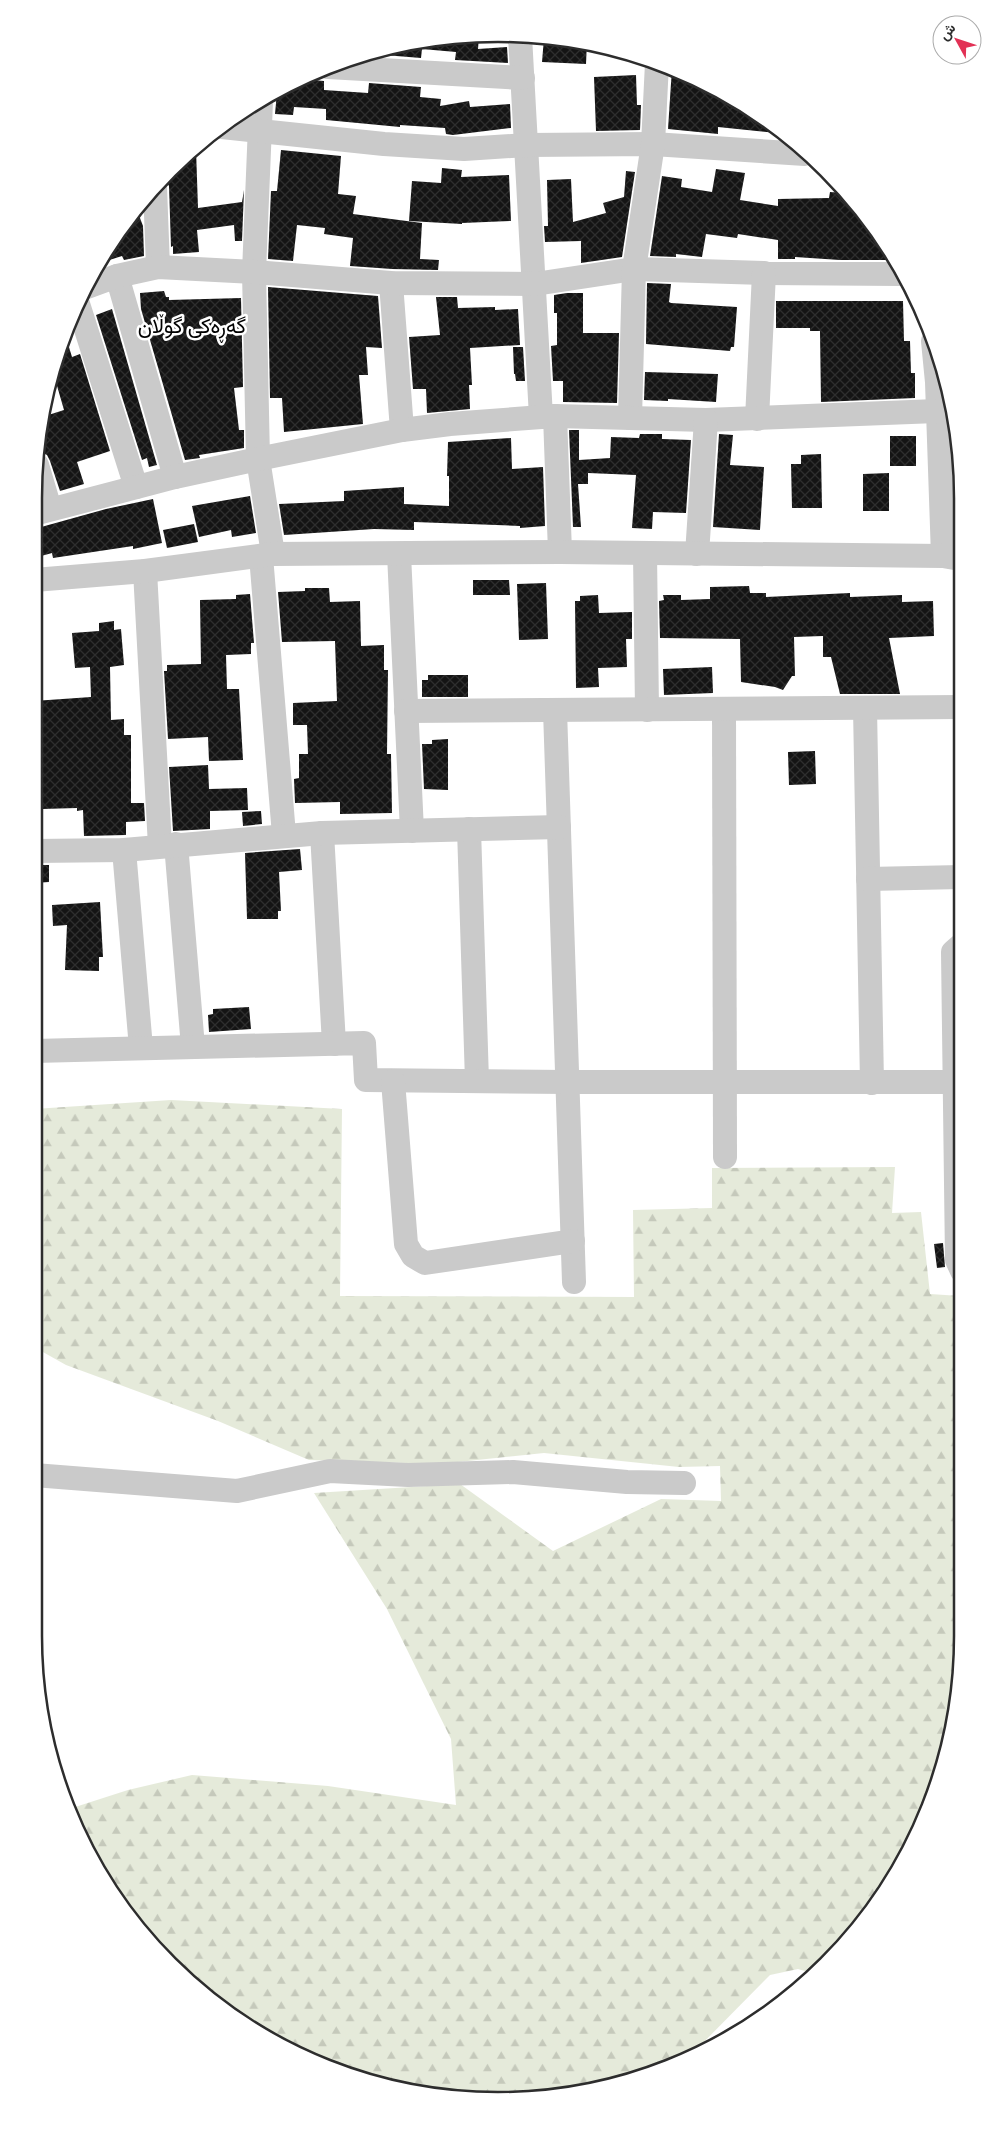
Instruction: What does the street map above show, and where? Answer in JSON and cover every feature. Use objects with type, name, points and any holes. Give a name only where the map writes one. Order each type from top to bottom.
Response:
[{"type":"street","points":[[520,43],[535,284],[560,552]]},
{"type":"street","points":[[364,63],[523,78]]},
{"type":"street","points":[[630,418],[634,269],[653,144],[657,71]]},
{"type":"street","points":[[261,110],[254,272],[258,458],[267,555],[284,835]]},
{"type":"street","points":[[233,128],[384,144],[455,148],[653,144],[788,147]]},
{"type":"street","points":[[156,198],[158,267]]},
{"type":"street","points":[[97,283],[116,276],[158,267],[254,272],[391,283],[535,284],[634,269],[764,274],[895,274]]},
{"type":"street","points":[[757,419],[764,274]]},
{"type":"street","points":[[116,276],[175,477]]},
{"type":"street","points":[[391,283],[402,430]]},
{"type":"street","points":[[81,315],[136,487]]},
{"type":"street","points":[[42,579],[145,571],[267,555],[560,552],[952,557],[938,411],[941,387]]},
{"type":"street","points":[[42,511],[258,458],[402,430],[450,424],[548,417],[706,420],[938,411]]},
{"type":"street","points":[[697,554],[706,420]]},
{"type":"street","points":[[645,553],[646,710]]},
{"type":"street","points":[[399,554],[412,831]]},
{"type":"street","points":[[145,571],[168,845],[193,1047]]},
{"type":"street","points":[[406,711],[954,707]]},
{"type":"street","points":[[865,708],[872,1082]]},
{"type":"street","points":[[724,709],[724,1157]]},
{"type":"street","points":[[555,710],[574,1282]]},
{"type":"street","points":[[42,851],[124,850],[322,833],[559,827]]},
{"type":"street","points":[[469,829],[477,1082]]},
{"type":"street","points":[[322,833],[334,1044]]},
{"type":"street","points":[[124,850],[141,1048]]},
{"type":"street","points":[[868,879],[954,877]]},
{"type":"street","points":[[42,1051],[364,1043],[366,1080],[477,1082],[954,1082],[954,951]]},
{"type":"street","points":[[393,1081],[406,1244],[413,1256],[425,1263],[573,1240]]},
{"type":"street","points":[[42,1476],[237,1491],[330,1471],[408,1474],[513,1472],[627,1482],[684,1483]]},
{"type":"green space","points":[[171,1100],[342,1109],[340,1296],[634,1297],[633,1210],[712,1208],[712,1168],[895,1167],[892,1213],[921,1212],[930,1294],[954,1296],[954,1666],[951,1696],[939,1755],[930,1783],[920,1811],[893,1865],[878,1890],[860,1914],[821,1959],[807,1972],[798,1969],[770,1975],[702,2044],[673,2058],[645,2068],[617,2077],[558,2089],[528,2092],[469,2092],[439,2089],[380,2077],[324,2058],[297,2045],[245,2016],[221,1998],[176,1959],[156,1937],[119,1890],[90,1838],[76,1807],[128,1790],[192,1775],[328,1786],[456,1805],[451,1739],[387,1609],[314,1493],[460,1484],[553,1551],[661,1499],[721,1501],[720,1466],[679,1467],[544,1453],[439,1464],[309,1460],[218,1421],[66,1365],[42,1352],[42,1108]]},
{"type":"building","points":[[478,43],[478,49],[507,47],[508,63],[455,60],[456,52],[422,49],[421,58],[391,56],[410,51],[439,46]]},
{"type":"building","points":[[543,45],[587,51],[586,64],[542,62]]},
{"type":"building","points":[[636,75],[637,105],[641,105],[640,130],[596,131],[594,77]]},
{"type":"building","points":[[671,76],[726,104],[752,119],[770,132],[718,127],[718,134],[668,129]]},
{"type":"building","points":[[317,80],[324,81],[324,90],[368,93],[369,83],[421,87],[420,97],[441,99],[440,106],[469,101],[470,107],[510,104],[511,128],[453,135],[446,134],[445,128],[400,125],[400,127],[326,120],[326,109],[294,107],[293,115],[275,114],[276,101]]},
{"type":"building","points":[[281,150],[341,156],[338,194],[356,196],[353,214],[422,223],[420,259],[439,260],[438,270],[350,266],[353,238],[324,234],[325,228],[297,225],[293,261],[268,259],[271,191],[277,191]]},
{"type":"building","points":[[196,158],[198,208],[242,202],[244,190],[242,241],[235,241],[234,225],[197,230],[199,252],[173,254],[173,246],[171,247],[169,186],[176,176]]},
{"type":"building","points":[[442,168],[462,170],[461,177],[509,175],[511,221],[462,224],[409,221],[412,181],[441,183]]},
{"type":"building","points":[[716,169],[745,173],[740,200],[778,206],[778,199],[829,198],[830,192],[836,192],[860,221],[887,260],[840,260],[795,257],[795,259],[778,259],[778,240],[738,234],[737,238],[706,234],[702,257],[676,254],[676,257],[650,256],[662,176],[682,179],[681,187],[712,192]]},
{"type":"building","points":[[626,171],[635,172],[622,257],[581,263],[581,241],[545,242],[544,226],[548,226],[547,180],[571,179],[573,222],[606,213],[603,203],[624,197]]},
{"type":"building","points":[[140,218],[143,226],[144,256],[124,260],[122,256],[110,260]]},
{"type":"building","points":[[647,283],[671,284],[669,302],[671,303],[737,307],[734,347],[731,347],[730,351],[646,344]]},
{"type":"building","points":[[268,287],[378,296],[382,348],[366,347],[368,375],[359,375],[363,424],[284,432],[282,398],[270,398]]},
{"type":"building","points":[[164,291],[169,300],[241,298],[243,387],[234,388],[239,430],[244,430],[244,448],[199,455],[200,458],[185,460],[141,309],[140,293]]},
{"type":"building","points":[[583,293],[583,333],[619,333],[617,403],[563,402],[563,381],[553,381],[551,346],[557,345],[557,313],[554,313],[554,295]]},
{"type":"building","points":[[436,297],[457,297],[458,308],[495,307],[495,310],[518,309],[520,345],[470,348],[472,385],[469,385],[470,409],[427,413],[426,389],[413,389],[409,337],[440,335]]},
{"type":"building","points":[[776,301],[903,301],[904,341],[910,341],[911,373],[915,373],[915,398],[821,402],[820,331],[810,331],[810,328],[776,328]]},
{"type":"building","points":[[112,309],[157,465],[149,467],[147,458],[142,460],[96,315]]},
{"type":"building","points":[[69,347],[72,357],[80,354],[110,451],[77,462],[84,484],[60,491],[50,461],[45,454],[50,414],[64,410],[57,385]]},
{"type":"building","points":[[513,347],[523,347],[525,381],[516,381]]},
{"type":"building","points":[[645,372],[718,374],[716,402],[668,399],[668,401],[644,400]]},
{"type":"building","points":[[569,430],[579,430],[579,460],[610,458],[611,437],[639,438],[640,434],[662,434],[662,439],[691,440],[686,513],[653,512],[652,529],[632,528],[636,475],[588,473],[588,484],[578,484],[581,527],[573,527]]},
{"type":"building","points":[[719,434],[733,435],[730,465],[764,467],[760,530],[713,527]]},
{"type":"building","points":[[890,436],[916,436],[916,466],[890,466]]},
{"type":"building","points":[[511,438],[512,469],[543,467],[545,526],[520,528],[520,526],[414,522],[414,530],[374,529],[284,535],[279,504],[344,501],[344,491],[404,487],[404,504],[449,506],[449,476],[447,476],[448,442]]},
{"type":"building","points":[[821,454],[822,508],[792,508],[791,464],[801,464],[801,455]]},
{"type":"building","points":[[889,473],[889,511],[863,511],[863,474]]},
{"type":"building","points":[[250,496],[256,533],[232,537],[231,530],[199,537],[192,506]]},
{"type":"building","points":[[153,499],[162,543],[133,549],[133,546],[53,558],[52,553],[42,556],[42,527],[106,509]]},
{"type":"building","points":[[194,524],[198,542],[167,548],[163,530]]},
{"type":"building","points":[[473,580],[509,580],[510,595],[473,595]]},
{"type":"building","points":[[546,583],[548,639],[519,640],[517,584]]},
{"type":"building","points":[[749,586],[750,593],[766,593],[766,597],[850,593],[850,597],[902,595],[902,602],[933,601],[934,636],[889,638],[900,694],[840,694],[831,657],[823,657],[823,636],[794,637],[795,676],[792,676],[783,690],[741,682],[740,639],[660,638],[659,601],[664,600],[663,595],[681,595],[681,600],[710,599],[710,587]]},
{"type":"building","points":[[305,588],[329,588],[330,602],[360,601],[361,646],[384,645],[384,670],[388,670],[387,754],[391,754],[392,813],[340,814],[340,802],[295,803],[294,779],[299,778],[299,754],[308,754],[307,725],[293,725],[293,703],[337,701],[335,641],[282,642],[278,592],[305,591]]},
{"type":"building","points":[[250,594],[254,643],[251,643],[251,654],[226,655],[227,689],[239,689],[243,760],[209,761],[208,737],[168,739],[164,671],[167,671],[167,665],[201,664],[200,600],[236,599],[236,595]]},
{"type":"building","points":[[598,595],[599,613],[632,612],[632,639],[626,639],[627,667],[598,668],[599,687],[576,688],[575,601],[580,601],[580,596]]},
{"type":"building","points":[[114,621],[114,630],[121,629],[124,665],[110,667],[111,720],[124,719],[124,735],[131,735],[131,803],[144,803],[145,821],[126,822],[126,835],[84,836],[83,810],[77,811],[77,808],[42,809],[42,700],[91,697],[90,667],[75,668],[72,633],[99,631],[99,623]]},
{"type":"building","points":[[712,667],[713,693],[664,695],[663,669]]},
{"type":"building","points":[[428,675],[468,675],[468,697],[422,697],[422,680],[428,680]]},
{"type":"building","points":[[448,739],[448,790],[424,789],[422,744],[432,744],[432,740]]},
{"type":"building","points":[[815,751],[816,784],[789,785],[788,752]]},
{"type":"building","points":[[208,765],[209,789],[247,788],[248,810],[210,811],[210,829],[173,831],[169,767]]},
{"type":"building","points":[[261,811],[262,824],[243,826],[242,812]]},
{"type":"building","points":[[300,849],[302,870],[279,872],[281,911],[278,911],[278,919],[247,919],[245,853]]},
{"type":"building","points":[[42,865],[49,865],[49,882],[42,882]]},
{"type":"building","points":[[100,902],[103,957],[99,957],[99,971],[65,970],[67,925],[53,926],[52,905]]},
{"type":"building","points":[[249,1007],[251,1029],[209,1032],[208,1015],[213,1014],[213,1009]]},
{"type":"building","points":[[943,1243],[945,1267],[937,1268],[934,1244]]},
{"type":"district","name":"گەڕەکی گوڵان","points":[[192,326]]}]
